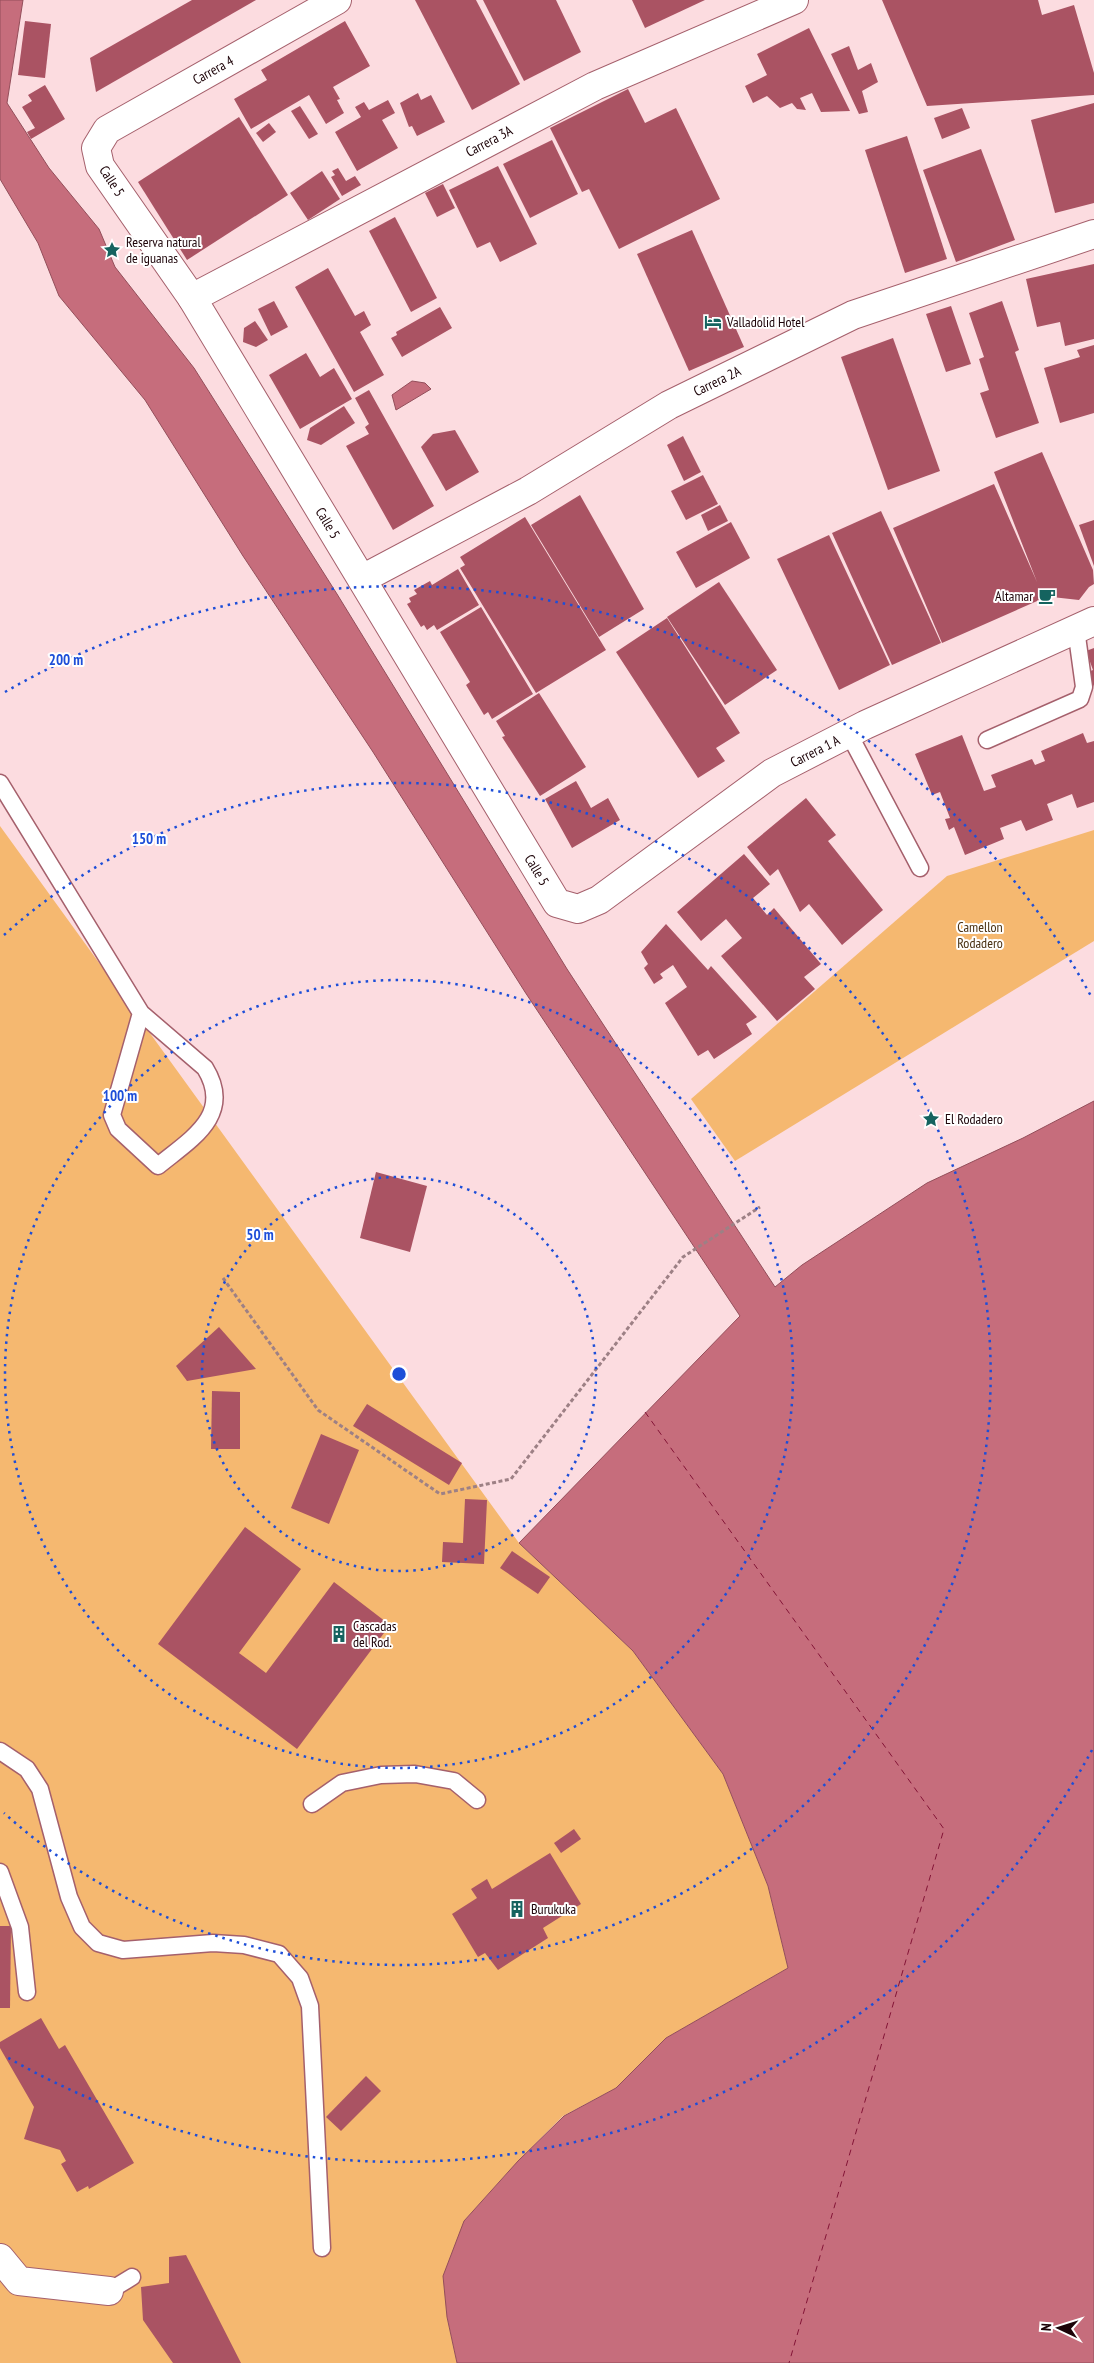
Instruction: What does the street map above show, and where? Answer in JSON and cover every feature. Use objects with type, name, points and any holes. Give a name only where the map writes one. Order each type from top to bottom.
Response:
[{"type":"street","name":"Carrera 4","points":[[96,148],[107,130],[337,0]]},
{"type":"street","name":"Carrera 3A","points":[[192,298],[595,86],[794,0]]},
{"type":"street","name":"Calle 5","points":[[96,148],[100,166],[192,298],[557,903]]},
{"type":"street","name":"Carrera 2A","points":[[362,579],[528,491],[669,405],[853,315],[1094,234]]},
{"type":"street","name":"Carrera 1 A","points":[[557,903],[578,909],[599,900],[772,773],[850,734],[1085,625]]},
{"type":"street","points":[[0,2258],[19,2281],[109,2291]]},
{"type":"lane","points":[[987,740],[1080,699],[1084,687],[1085,625]]},
{"type":"lane","points":[[850,734],[920,868]]},
{"type":"lane","points":[[0,783],[141,1014],[205,1068],[215,1090],[214,1107],[204,1127],[158,1166],[118,1129],[112,1115],[125,1063],[141,1014]]},
{"type":"lane","points":[[0,1751],[26,1768],[40,1789],[69,1897],[82,1926],[98,1943],[123,1950],[213,1943],[244,1945],[279,1954],[300,1978],[310,2006],[322,2248]]},
{"type":"lane","points":[[312,1804],[342,1783],[381,1775],[415,1774],[454,1781],[477,1800]]},
{"type":"lane","points":[[0,1872],[20,1927],[27,1992]]},
{"type":"lane","points":[[109,2291],[132,2277]]},
{"type":"path","points":[[224,1278],[318,1410],[440,1494],[511,1479],[683,1257],[760,1207]]},
{"type":"green space","points":[[0,826],[519,1543],[633,1651],[723,1774],[768,1886],[788,1968],[666,2038],[616,2088],[563,2116],[518,2161],[464,2221],[447,2317],[457,2363],[0,2363]]},
{"type":"green space","name":"Camellon Rodadero","points":[[1094,830],[1094,941],[735,1161],[691,1099],[947,876]]},
{"type":"shaded area","points":[[0,0],[23,0],[7,103],[49,168],[99,229],[115,267],[194,368],[337,594],[567,969],[775,1287],[802,1265],[927,1183],[1023,1138],[1094,1101],[1094,2363],[457,2363],[447,2317],[443,2276],[464,2221],[518,2161],[564,2116],[616,2088],[666,2038],[788,1968],[768,1886],[723,1774],[633,1651],[519,1543],[740,1316],[525,992],[373,752],[243,556],[145,400],[59,296],[38,243],[0,179]]},
{"type":"shaded area","points":[[412,381],[425,383],[431,389],[396,410],[392,395]]},
{"type":"building","points":[[192,0],[256,0],[96,92],[90,58]]},
{"type":"building","points":[[415,0],[476,0],[520,84],[472,110]]},
{"type":"building","points":[[483,0],[556,0],[581,52],[524,81]]},
{"type":"building","points":[[632,0],[705,0],[645,28]]},
{"type":"building","points":[[882,0],[1038,0],[1042,15],[1074,5],[1094,73],[1094,95],[927,106]]},
{"type":"building","points":[[25,21],[51,24],[45,78],[18,75]]},
{"type":"building","points":[[345,21],[370,66],[333,87],[340,99],[337,100],[344,113],[326,124],[309,95],[251,129],[234,99],[267,80],[261,70]]},
{"type":"building","points":[[809,28],[850,111],[821,112],[812,93],[800,98],[806,110],[797,109],[792,103],[780,108],[767,96],[753,103],[745,86],[767,75],[757,54]]},
{"type":"building","points":[[849,46],[858,70],[871,63],[878,82],[862,91],[868,112],[859,114],[831,54]]},
{"type":"building","points":[[45,85],[65,119],[31,139],[27,132],[35,128],[22,107],[32,101],[28,95]]},
{"type":"building","points":[[628,89],[645,123],[676,108],[720,199],[619,249],[589,189],[582,192],[550,128]]},
{"type":"building","points":[[418,93],[421,100],[431,95],[445,122],[417,136],[412,126],[409,127],[400,103]]},
{"type":"building","points":[[388,100],[395,113],[382,120],[398,148],[357,171],[335,132],[361,117],[355,107],[364,102],[369,110]]},
{"type":"building","points":[[1094,103],[1094,203],[1055,213],[1031,120]]},
{"type":"building","points":[[300,106],[318,134],[309,139],[291,111]]},
{"type":"building","points":[[962,108],[970,128],[942,139],[934,118]]},
{"type":"building","points":[[239,117],[288,195],[187,260],[138,182]]},
{"type":"building","points":[[269,123],[276,132],[263,142],[256,133]]},
{"type":"building","points":[[907,136],[947,259],[905,273],[865,150]]},
{"type":"building","points":[[552,140],[578,194],[530,218],[503,164]]},
{"type":"building","points":[[981,149],[1015,240],[956,262],[923,170]]},
{"type":"building","points":[[498,166],[537,244],[500,262],[490,242],[477,248],[449,190]]},
{"type":"building","points":[[338,168],[346,181],[355,176],[361,185],[342,196],[331,177],[335,175],[332,171]]},
{"type":"building","points":[[322,171],[340,199],[308,220],[290,193]]},
{"type":"building","points":[[443,184],[455,208],[437,217],[425,193]]},
{"type":"building","points":[[395,217],[437,298],[411,312],[369,231]]},
{"type":"building","points":[[692,230],[744,347],[689,371],[637,254]]},
{"type":"building","points":[[1094,264],[1094,339],[1065,346],[1060,322],[1037,327],[1026,279]]},
{"type":"building","points":[[328,268],[355,316],[364,311],[371,325],[360,332],[384,375],[354,392],[295,287]]},
{"type":"building","points":[[274,301],[288,327],[271,336],[258,309]]},
{"type":"building","points":[[1002,301],[1019,350],[1015,352],[1039,423],[996,438],[980,393],[989,390],[979,359],[984,357],[969,313]]},
{"type":"building","points":[[951,306],[971,364],[946,372],[926,314]]},
{"type":"building","points":[[440,307],[452,328],[402,357],[391,338],[397,335],[396,332]]},
{"type":"building","points":[[255,321],[268,340],[256,347],[243,342],[244,328]]},
{"type":"building","points":[[893,338],[940,471],[888,490],[841,357]]},
{"type":"building","points":[[1094,345],[1094,413],[1060,423],[1044,368],[1080,357],[1077,350]]},
{"type":"building","points":[[306,353],[320,377],[334,368],[352,399],[300,429],[269,375]]},
{"type":"building","points":[[369,390],[434,506],[393,530],[346,446],[369,434],[365,427],[369,424],[355,398]]},
{"type":"building","points":[[344,406],[355,423],[321,445],[307,440],[310,428]]},
{"type":"building","points":[[455,430],[479,472],[446,491],[421,447],[433,434]]},
{"type":"building","points":[[683,436],[701,472],[684,481],[667,445]]},
{"type":"building","points":[[1042,452],[1093,570],[1094,584],[1089,587],[1079,600],[1043,596],[1044,598],[942,643],[893,528],[994,484],[1037,582],[994,472]]},
{"type":"building","points":[[703,475],[718,504],[686,520],[671,491]]},
{"type":"building","points":[[580,495],[644,609],[599,637],[531,525]]},
{"type":"building","points":[[720,505],[728,521],[708,531],[701,515]]},
{"type":"building","points":[[881,511],[941,643],[892,665],[832,533]]},
{"type":"building","points":[[525,517],[606,650],[536,693],[460,568],[465,565],[460,557]]},
{"type":"building","points":[[1094,520],[1094,566],[1079,525]]},
{"type":"building","points":[[731,522],[750,558],[696,588],[676,552]]},
{"type":"building","points":[[829,535],[890,665],[839,690],[777,559]]},
{"type":"building","points":[[458,569],[479,605],[437,630],[434,625],[427,630],[424,625],[421,627],[407,604],[411,602],[409,598],[417,594],[414,590],[430,581],[432,585]]},
{"type":"building","points":[[719,582],[777,670],[725,705],[667,617]]},
{"type":"building","points":[[481,607],[533,694],[492,719],[488,712],[484,715],[466,685],[470,682],[440,632]]},
{"type":"building","points":[[667,618],[740,733],[716,748],[725,761],[698,778],[616,652]]},
{"type":"building","points":[[1094,648],[1094,687],[1088,672],[1093,670],[1086,651]]},
{"type":"building","points":[[539,693],[586,767],[540,796],[502,737],[505,736],[496,721]]},
{"type":"building","points":[[1083,733],[1087,743],[1094,741],[1094,802],[1077,808],[1072,794],[1047,804],[1053,820],[1026,831],[1021,820],[1000,828],[1004,839],[965,855],[954,827],[949,830],[945,819],[950,818],[940,792],[932,795],[915,754],[962,735],[984,791],[996,787],[991,775],[1032,759],[1035,765],[1045,761],[1041,751]]},
{"type":"building","points":[[576,781],[591,808],[608,798],[620,820],[572,848],[545,799]]},
{"type":"building","points":[[806,798],[836,835],[828,841],[883,910],[842,945],[809,904],[800,912],[778,869],[770,876],[747,847]]},
{"type":"building","points":[[744,854],[770,884],[753,898],[767,915],[774,908],[821,964],[804,977],[815,989],[777,1021],[721,956],[742,938],[726,919],[701,941],[677,912]]},
{"type":"building","points":[[666,924],[708,970],[711,966],[757,1017],[746,1024],[752,1034],[714,1059],[708,1050],[698,1056],[665,1003],[687,987],[673,965],[660,974],[663,978],[654,984],[644,968],[648,964],[641,952]]},
{"type":"building","points":[[376,1172],[427,1186],[410,1252],[360,1238]]},
{"type":"building","points":[[219,1327],[256,1369],[187,1381],[176,1366]]},
{"type":"building","points":[[212,1391],[240,1392],[240,1449],[211,1449]]},
{"type":"building","points":[[367,1404],[462,1463],[449,1485],[353,1426]]},
{"type":"building","points":[[321,1434],[359,1450],[329,1524],[291,1508]]},
{"type":"building","points":[[465,1499],[487,1500],[484,1564],[442,1562],[443,1542],[463,1543]]},
{"type":"building","name":"Cascadas del Rod.","points":[[245,1527],[301,1569],[239,1653],[266,1673],[334,1582],[390,1625],[297,1749],[158,1644]]},
{"type":"building","points":[[512,1551],[550,1577],[538,1594],[500,1568]]},
{"type":"building","points":[[574,1829],[581,1839],[561,1853],[554,1843]]},
{"type":"building","name":"Burukuka","points":[[550,1853],[581,1904],[543,1928],[548,1938],[498,1970],[485,1953],[478,1957],[452,1914],[477,1898],[471,1889],[487,1879],[492,1889]]},
{"type":"building","points":[[0,1926],[11,1926],[10,2008],[0,2008]]},
{"type":"building","points":[[41,2018],[59,2049],[65,2045],[134,2163],[89,2189],[88,2186],[77,2192],[61,2164],[66,2161],[60,2150],[24,2139],[34,2107],[0,2048],[0,2042]]},
{"type":"building","points":[[366,2076],[381,2091],[341,2131],[326,2117]]},
{"type":"building","points":[[186,2255],[241,2363],[173,2363],[143,2320],[141,2287],[169,2283],[169,2257]]},
{"type":"ferry route","points":[[645,1412],[944,1829],[789,2363]]},
{"type":"place","name":"Reserva natural de iguanas","points":[[112,250]]},
{"type":"place","name":"Valladolid Hotel","points":[[713,322]]},
{"type":"place","name":"Altamar","points":[[1047,596]]},
{"type":"place","name":"El Rodadero","points":[[931,1119]]},
{"type":"place","name":"Cascadas del Rod.","points":[[339,1634]]},
{"type":"place","name":"Burukuka","points":[[517,1909]]}]
